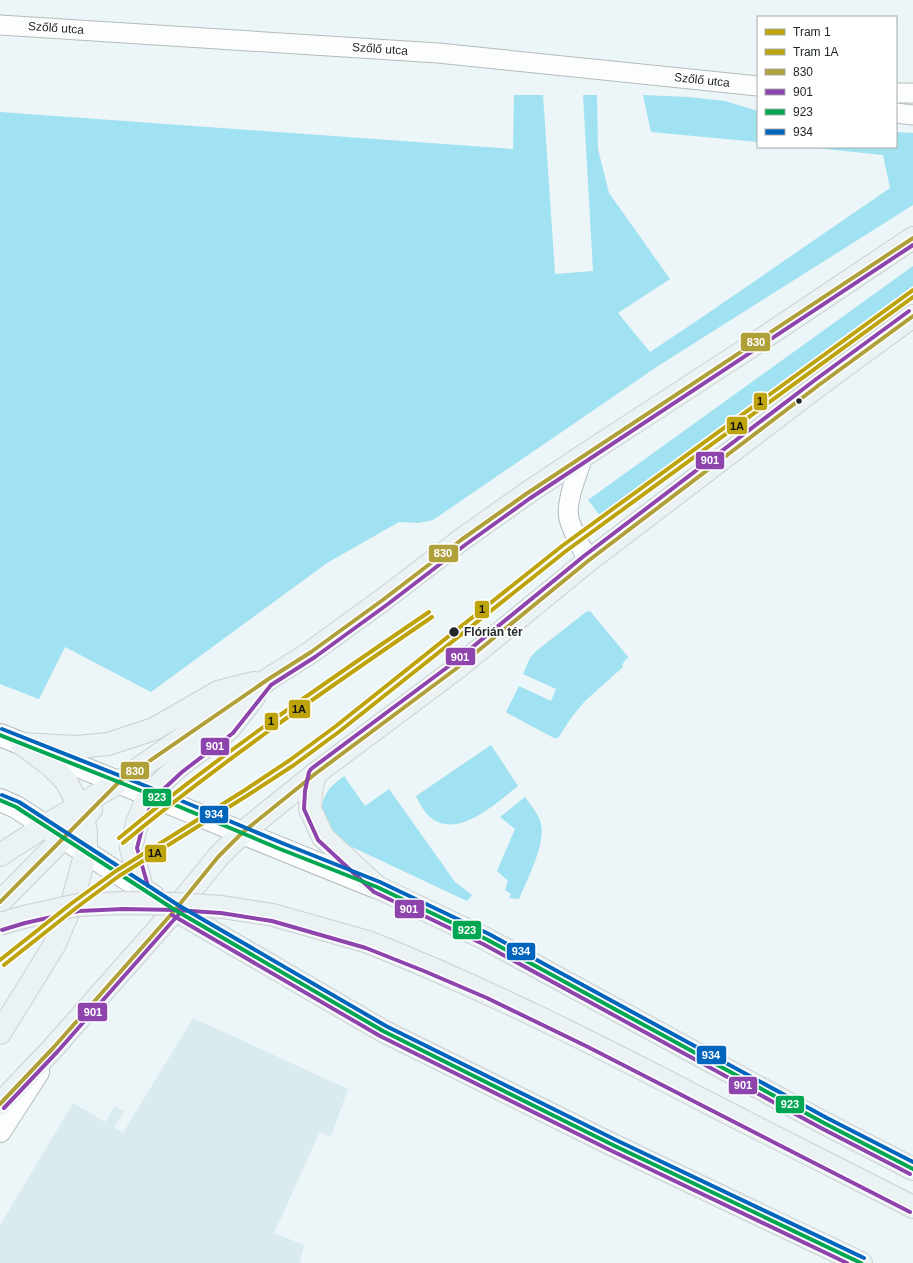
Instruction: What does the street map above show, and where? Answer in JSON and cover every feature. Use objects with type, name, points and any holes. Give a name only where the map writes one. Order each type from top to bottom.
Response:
[{"type":"main road","points":[[0,855],[45,826],[81,812],[119,782],[267,680],[311,652],[384,599],[461,540],[583,456],[913,238]]},
{"type":"main road","points":[[0,1104],[54,1047],[175,910],[218,857],[242,833],[315,774],[457,668],[588,561],[819,385],[913,316]]},
{"type":"main road","points":[[22,744],[77,747],[108,744],[154,729],[218,692],[267,680]]},
{"type":"main road","points":[[142,888],[131,848],[137,823],[149,794],[178,767],[229,729],[267,680]]},
{"type":"main road","points":[[0,736],[149,794],[377,887],[486,939],[817,1119],[913,1169]]},
{"type":"main road","points":[[0,1033],[55,944],[72,903],[86,852],[86,831],[81,812],[66,781],[50,765],[22,744]]},
{"type":"main road","points":[[315,774],[310,792],[310,810],[323,836],[377,887]]},
{"type":"main road","points":[[0,800],[16,807],[175,910],[383,1032],[615,1146],[861,1263]]},
{"type":"main road","points":[[0,902],[64,838],[81,812]]},
{"type":"main road","points":[[0,924],[78,905],[122,903],[176,904],[222,907],[272,915],[368,942],[483,990],[591,1042],[913,1207]]},
{"type":"main road","points":[[0,1131],[54,1047]]},
{"type":"street","name":"Szőlő utca","points":[[0,25],[438,53],[757,86]]},
{"type":"street","points":[[897,93],[913,93]]},
{"type":"street","points":[[897,113],[913,115]]},
{"type":"street","points":[[583,456],[568,510],[569,519],[588,561]]},
{"type":"shaded area","points":[[514,95],[543,95],[555,274],[593,271],[583,95],[597,95],[598,149],[609,193],[670,279],[618,313],[650,352],[890,188],[883,155],[815,148],[897,148],[897,132],[913,133],[913,205],[658,366],[433,520],[418,523],[399,522],[327,563],[151,692],[65,647],[39,699],[0,684],[0,112],[513,149]]},
{"type":"shaded area","points":[[643,95],[688,97],[725,101],[757,111],[757,142],[651,132]]},
{"type":"shaded area","points":[[913,266],[913,296],[743,418],[605,522],[588,500]]},
{"type":"shaded area","points":[[590,611],[629,658],[626,659],[622,665],[623,667],[585,701],[571,718],[558,738],[554,738],[506,712],[519,686],[551,701],[556,689],[523,674],[530,658],[535,652],[586,612]]},
{"type":"shaded area","points":[[491,745],[518,786],[486,811],[461,823],[449,824],[437,821],[426,813],[416,796]]},
{"type":"shaded area","points":[[344,776],[365,806],[389,789],[455,882],[472,895],[467,901],[337,840],[321,817],[326,793]]},
{"type":"shaded area","points":[[525,797],[540,821],[542,829],[541,839],[536,860],[519,899],[509,898],[511,894],[505,890],[508,881],[497,871],[515,829],[500,817]]},
{"type":"shaded area","points":[[193,1018],[348,1089],[331,1137],[320,1132],[274,1233],[304,1245],[300,1263],[0,1263],[0,1225],[73,1103],[105,1122],[115,1106],[124,1111],[114,1127],[123,1133]]},
{"type":"tram line","name":"1","points":[[0,960],[72,903],[116,871],[290,760],[336,726],[562,546],[913,290]]},
{"type":"tram line","name":"1A","points":[[4,965],[119,876],[294,765],[340,731],[566,551],[913,297]]},
{"type":"tram line","name":"1","points":[[119,838],[233,749],[429,612]]},
{"type":"tram line","name":"1A","points":[[123,843],[237,754],[432,617]]},
{"type":"transit line","name":"830","points":[[0,902],[119,782],[267,680],[311,652],[384,599],[461,540],[526,494],[913,238]]},
{"type":"transit line","name":"901","points":[[148,886],[137,848],[143,825],[154,798],[182,772],[233,733],[271,685],[315,657],[529,499],[913,245]]},
{"type":"transit line","name":"901","points":[[909,311],[815,380],[584,556],[453,663],[311,769],[305,791],[304,809],[318,840],[374,892],[483,944],[821,1128],[910,1174]]},
{"type":"transit line","name":"830","points":[[0,1104],[54,1047],[175,910],[218,857],[242,833],[315,774],[457,668],[588,561],[819,385],[913,316]]},
{"type":"transit line","name":"934","points":[[2,729],[151,788],[380,882],[489,934],[827,1118],[913,1162]]},
{"type":"transit line","name":"923","points":[[0,735],[377,887],[486,939],[824,1123],[913,1169]]},
{"type":"transit line","name":"934","points":[[2,795],[19,802],[178,905],[386,1026],[618,1141],[864,1258]]},
{"type":"transit line","name":"923","points":[[0,800],[16,807],[175,910],[383,1031],[615,1146],[861,1263]]},
{"type":"transit line","name":"901","points":[[2,930],[25,923],[79,911],[123,909],[176,910],[221,913],[272,921],[366,948],[487,998],[588,1047],[910,1212]]},
{"type":"transit line","name":"901","points":[[4,1108],[58,1051],[179,914]]},
{"type":"transit line","name":"901","points":[[172,915],[380,1036],[612,1151],[847,1263]]},
{"type":"place","name":"Flórián tér","points":[[454,632]]}]
